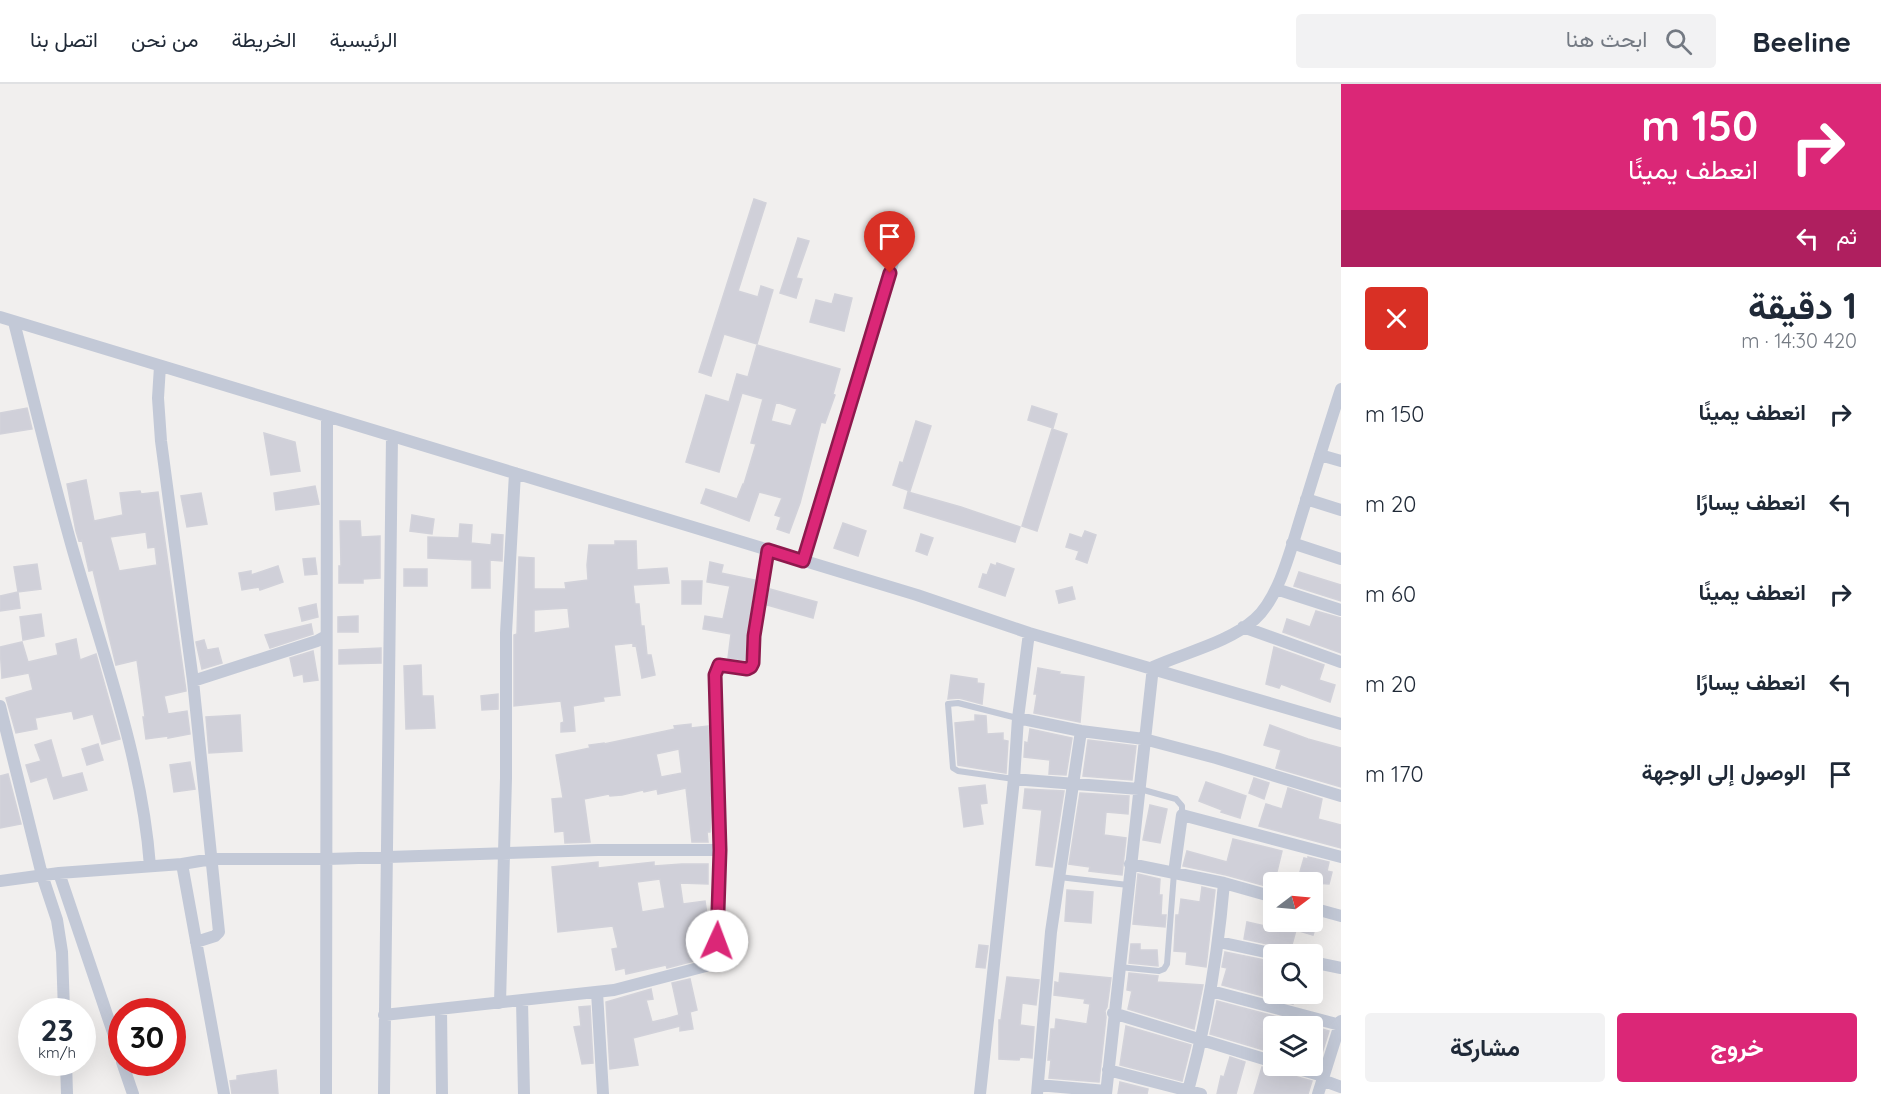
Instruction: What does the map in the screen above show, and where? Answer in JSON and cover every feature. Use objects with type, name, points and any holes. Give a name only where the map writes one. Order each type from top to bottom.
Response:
[{"type":"street","points":[[803,561],[903,229]]},
{"type":"street","points":[[0,317],[917,595],[1029,633],[1341,724]]},
{"type":"street","points":[[14,322],[72,546],[129,742],[144,808],[150,866]]},
{"type":"street","points":[[160,366],[158,398],[161,441],[193,681],[219,932],[215,936],[196,942]]},
{"type":"street","points":[[1153,668],[1227,636],[1254,620],[1268,605],[1276,589],[1320,455],[1339,406],[1341,389]]},
{"type":"street","points":[[326,1094],[327,417]]},
{"type":"street","points":[[384,1094],[392,436]]},
{"type":"street","points":[[1320,455],[1341,461]]},
{"type":"street","points":[[500,1002],[506,778],[506,633],[515,472]]},
{"type":"street","points":[[1306,499],[1341,510]]},
{"type":"street","points":[[1292,543],[1341,559]]},
{"type":"street","points":[[384,1015],[614,990],[706,966],[713,958],[717,941],[720,850],[715,675],[719,665],[747,669],[753,663],[754,636],[768,550]]},
{"type":"street","points":[[1276,589],[1341,610]]},
{"type":"street","points":[[1243,627],[1341,662]]},
{"type":"street","points":[[980,1094],[1014,778],[1018,718],[1029,633]]},
{"type":"street","points":[[193,681],[317,641],[326,636]]},
{"type":"street","points":[[1081,731],[1051,932],[1037,1089],[1106,1093],[1113,1013],[1153,668]]},
{"type":"street","points":[[0,706],[42,875],[57,920],[62,952],[64,998]]},
{"type":"street","points":[[1018,718],[1081,731],[1144,739],[1341,796]]},
{"type":"street","points":[[1014,778],[1139,789]]},
{"type":"street","points":[[1174,873],[1182,815],[1341,857]]},
{"type":"street","points":[[0,881],[59,873],[182,864],[212,859],[328,859],[598,850],[720,850]]},
{"type":"street","points":[[182,864],[224,1094]]},
{"type":"street","points":[[1130,864],[1224,883],[1263,894]]},
{"type":"street","points":[[59,873],[108,1019]]},
{"type":"street","points":[[1108,1070],[1158,1089],[1196,1093],[1202,1041],[1219,942],[1224,883]]},
{"type":"street","points":[[1323,911],[1341,916]]},
{"type":"street","points":[[1219,942],[1263,951]]},
{"type":"street","points":[[1323,964],[1341,968]]},
{"type":"street","points":[[1211,991],[1340,1023],[1318,1094]]},
{"type":"street","points":[[597,992],[603,1094]]},
{"type":"street","points":[[522,1000],[524,1094]]},
{"type":"street","points":[[441,1009],[442,1094]]},
{"type":"street","points":[[1113,1013],[1263,1059]]},
{"type":"street","points":[[67,1076],[68,1094]]},
{"type":"street","points":[[127,1076],[133,1094]]},
{"type":"street","points":[[1317,1076],[1341,1087]]},
{"type":"lane","points":[[1014,778],[958,771],[953,768],[948,704],[958,703],[1018,718]]},
{"type":"lane","points":[[1139,789],[1176,799],[1182,807],[1182,815]]},
{"type":"lane","points":[[1119,967],[1159,971],[1167,964],[1174,873]]},
{"type":"lane","points":[[1059,877],[1128,885]]},
{"type":"building","points":[[754,199],[766,203],[738,291],[758,297],[761,286],[773,290],[757,344],[724,334],[711,376],[699,372]]},
{"type":"building","points":[[798,238],[809,241],[796,278],[802,279],[796,298],[780,293]]},
{"type":"building","points":[[835,294],[852,298],[844,331],[810,322],[816,300],[832,304]]},
{"type":"building","points":[[757,345],[840,369],[833,394],[835,395],[825,423],[821,422],[800,503],[789,533],[777,529],[781,517],[775,515],[782,498],[759,492],[749,521],[701,503],[706,489],[737,499],[756,444],[751,443],[763,399],[742,393],[719,472],[686,462],[706,395],[729,402],[737,374],[748,377]],"holes":[[[776,402],[797,409],[791,426],[771,421]]]},
{"type":"building","points":[[1032,406],[1057,414],[1053,428],[1028,420]]},
{"type":"building","points":[[27,408],[32,429],[0,434],[0,413]]},
{"type":"building","points":[[916,421],[931,426],[910,491],[893,485],[900,462],[903,463]]},
{"type":"building","points":[[1052,429],[1067,434],[1037,531],[1022,526]]},
{"type":"building","points":[[264,433],[295,442],[300,471],[271,475]]},
{"type":"building","points":[[86,480],[94,521],[123,515],[120,493],[158,492],[186,691],[164,696],[168,714],[187,711],[190,734],[146,739],[137,660],[116,665],[93,570],[89,571],[82,540],[79,541],[76,531],[67,484]],"holes":[[[146,532],[148,548],[155,547],[157,565],[119,571],[110,537]]]},
{"type":"building","points":[[315,486],[319,504],[276,510],[274,493]]},
{"type":"building","points":[[908,492],[1020,527],[1015,542],[904,508]]},
{"type":"building","points":[[201,493],[207,524],[187,527],[181,496]]},
{"type":"building","points":[[412,515],[434,519],[432,534],[410,531]]},
{"type":"building","points":[[340,521],[360,521],[361,537],[380,536],[380,578],[363,579],[363,583],[339,583]]},
{"type":"building","points":[[843,523],[866,531],[858,556],[834,548]]},
{"type":"building","points":[[460,524],[472,525],[471,543],[491,545],[492,534],[503,535],[502,561],[490,560],[490,588],[472,588],[472,560],[428,558],[428,537],[459,538]]},
{"type":"building","points":[[1085,531],[1096,535],[1087,563],[1076,559],[1079,551],[1066,547],[1070,534],[1082,538]]},
{"type":"building","points":[[921,534],[933,538],[927,555],[916,551]]},
{"type":"building","points":[[615,541],[636,541],[637,570],[667,568],[669,583],[633,585],[635,604],[639,604],[641,626],[644,626],[647,655],[651,655],[655,675],[642,678],[636,645],[633,646],[633,643],[614,645],[620,695],[603,697],[604,701],[573,706],[575,731],[561,732],[561,723],[564,722],[561,701],[514,706],[514,635],[517,634],[519,557],[534,558],[534,589],[566,589],[565,583],[588,580],[589,545],[615,545]],"holes":[[[568,608],[570,628],[534,633],[534,610]]]},
{"type":"building","points":[[315,558],[317,574],[305,575],[303,559]]},
{"type":"building","points":[[710,562],[723,565],[721,573],[755,580],[746,635],[745,660],[728,658],[731,634],[703,629],[705,616],[723,619],[730,586],[707,582]]},
{"type":"building","points":[[997,563],[1014,569],[1005,596],[979,587],[983,574],[987,575],[991,564],[996,566]]},
{"type":"building","points":[[37,564],[41,589],[18,592],[14,567]]},
{"type":"building","points":[[278,566],[283,582],[260,590],[259,587],[242,590],[239,573],[251,571],[251,575]]},
{"type":"building","points":[[404,569],[427,569],[427,586],[404,586]]},
{"type":"building","points":[[1299,572],[1341,585],[1341,601],[1294,586]]},
{"type":"building","points":[[682,581],[702,581],[701,604],[682,604]]},
{"type":"building","points":[[1072,587],[1075,599],[1059,603],[1056,591]]},
{"type":"building","points":[[770,589],[817,602],[813,618],[767,605]]},
{"type":"building","points":[[18,592],[20,608],[0,611],[0,596]]},
{"type":"building","points":[[316,604],[318,617],[302,621],[299,608]]},
{"type":"building","points":[[1316,611],[1341,618],[1341,653],[1283,632],[1287,619],[1310,627]]},
{"type":"building","points":[[41,614],[44,636],[23,640],[20,617]]},
{"type":"building","points":[[358,616],[358,632],[338,632],[338,617]]},
{"type":"building","points":[[311,624],[313,634],[270,648],[265,635]]},
{"type":"building","points":[[76,639],[80,660],[96,654],[120,739],[102,744],[93,714],[74,719],[72,711],[35,718],[37,729],[16,733],[6,698],[33,690],[29,673],[2,678],[0,647],[22,642],[28,662],[58,655],[56,644]]},
{"type":"building","points":[[204,640],[207,650],[218,648],[222,663],[202,669],[196,642]]},
{"type":"building","points":[[1274,647],[1324,665],[1319,680],[1335,685],[1330,702],[1281,684],[1279,688],[1266,684]]},
{"type":"building","points":[[381,648],[381,663],[339,664],[339,650]]},
{"type":"building","points":[[313,651],[318,680],[304,682],[303,674],[294,676],[290,658]]},
{"type":"building","points":[[421,665],[422,696],[433,696],[435,728],[406,729],[404,666]]},
{"type":"building","points":[[1038,668],[1060,672],[1059,674],[1084,677],[1080,722],[1034,713]]},
{"type":"building","points":[[951,675],[977,679],[977,683],[984,684],[982,704],[959,698],[948,699]]},
{"type":"building","points":[[498,694],[498,709],[482,710],[481,696]]},
{"type":"building","points":[[240,715],[242,751],[209,753],[206,717]]},
{"type":"building","points":[[975,715],[986,716],[987,734],[1003,733],[1003,740],[1008,741],[1006,773],[958,765],[955,723],[975,721]]},
{"type":"building","points":[[691,724],[691,728],[708,726],[711,811],[710,832],[707,832],[708,842],[692,842],[686,788],[658,794],[657,789],[584,799],[590,842],[565,843],[564,831],[555,832],[552,799],[563,798],[556,755],[590,748],[589,745],[675,729],[674,726]],"holes":[[[679,749],[682,773],[661,777],[656,754]]]},
{"type":"building","points":[[1270,725],[1341,748],[1341,787],[1276,768],[1281,750],[1264,745]]},
{"type":"building","points":[[1030,729],[1072,738],[1066,775],[1049,774],[1050,760],[1024,757],[1025,742],[1028,743]]},
{"type":"building","points":[[51,740],[62,778],[82,773],[87,790],[54,799],[47,777],[31,782],[26,765],[41,761],[35,745]]},
{"type":"building","points":[[1088,740],[1136,746],[1132,780],[1083,776]]},
{"type":"building","points":[[98,744],[103,760],[87,765],[82,749]]},
{"type":"building","points":[[190,762],[195,789],[174,792],[170,765]]},
{"type":"building","points":[[8,774],[21,824],[0,828],[0,776]]},
{"type":"building","points":[[1254,778],[1269,783],[1264,799],[1249,793]]},
{"type":"building","points":[[1206,782],[1246,796],[1240,818],[1199,801]]},
{"type":"building","points":[[985,785],[987,803],[980,804],[983,824],[964,827],[959,788]]},
{"type":"building","points":[[1288,788],[1322,799],[1318,819],[1341,825],[1341,848],[1259,826],[1266,804],[1282,809]]},
{"type":"building","points":[[1025,789],[1064,791],[1052,867],[1036,865],[1042,810],[1023,808]]},
{"type":"building","points":[[1080,793],[1129,796],[1128,814],[1106,812],[1104,835],[1126,838],[1122,875],[1089,871],[1090,867],[1069,864]]},
{"type":"building","points":[[1150,805],[1167,809],[1160,843],[1143,840]]},
{"type":"building","points":[[1233,839],[1282,851],[1277,872],[1263,872],[1263,885],[1183,866],[1187,851],[1227,862]]},
{"type":"building","points":[[1308,857],[1329,862],[1327,871],[1332,872],[1329,884],[1323,884],[1323,872],[1300,872],[1304,858],[1308,859]]},
{"type":"building","points":[[598,862],[598,868],[654,862],[654,866],[708,864],[708,884],[680,883],[683,904],[705,901],[709,928],[704,929],[708,950],[701,959],[667,968],[666,965],[626,974],[625,968],[616,970],[612,949],[618,948],[613,926],[558,932],[552,867]],"holes":[[[660,879],[665,908],[642,912],[637,882]]]},
{"type":"building","points":[[1138,874],[1160,879],[1161,915],[1166,915],[1165,927],[1133,924]]},
{"type":"building","points":[[1202,887],[1215,890],[1206,967],[1186,964],[1187,952],[1174,951],[1176,915],[1179,915],[1181,899],[1200,902]]},
{"type":"building","points":[[1067,890],[1093,892],[1091,923],[1065,921]]},
{"type":"building","points":[[1247,922],[1263,926],[1263,932],[1295,932],[1292,944],[1268,944],[1244,939]]},
{"type":"building","points":[[1131,944],[1140,944],[1140,950],[1157,950],[1158,966],[1129,963]]},
{"type":"building","points":[[979,945],[988,946],[985,968],[976,967]]},
{"type":"building","points":[[1225,952],[1263,960],[1263,996],[1222,985],[1227,968],[1222,967]]},
{"type":"building","points":[[1060,973],[1111,978],[1105,1011],[1099,1082],[1049,1078],[1051,1029],[1055,1029],[1056,1019],[1087,1024],[1090,1004],[1084,1003],[1085,999],[1054,995],[1055,982],[1059,983]]},
{"type":"building","points":[[1129,973],[1158,976],[1157,982],[1203,985],[1194,1029],[1128,1009],[1132,991],[1127,990]]},
{"type":"building","points":[[1007,977],[1039,980],[1036,1005],[1022,1003],[1020,1025],[1034,1027],[1032,1058],[999,1059],[999,1020],[1001,1020]]},
{"type":"building","points":[[690,979],[697,1010],[690,1012],[693,1029],[680,1031],[680,1026],[633,1038],[638,1065],[610,1069],[606,1002],[651,989],[653,999],[646,1000],[652,1022],[665,1019],[679,1015],[672,983]]},
{"type":"building","points":[[1217,1001],[1273,1016],[1263,1016],[1263,1050],[1210,1034]]},
{"type":"building","points":[[590,1006],[593,1063],[582,1064],[574,1027],[581,1026],[579,1007]]},
{"type":"building","points":[[1126,1026],[1191,1045],[1182,1081],[1120,1065]]},
{"type":"building","points":[[1323,1029],[1329,1031],[1323,1050]]},
{"type":"building","points":[[1230,1057],[1245,1062],[1236,1094],[1217,1094],[1221,1076],[1224,1077]]},
{"type":"building","points":[[1262,1067],[1263,1076],[1294,1076],[1312,1081],[1308,1094],[1254,1094]]},
{"type":"building","points":[[276,1070],[278,1094],[232,1094],[230,1081],[237,1080],[237,1076]]},
{"type":"building","points":[[1120,1082],[1148,1089],[1147,1094],[1118,1094]]},
{"type":"route","points":[[717,941],[720,850],[715,675],[719,665],[747,669],[753,663],[754,636],[768,550],[803,561],[890,273]]}]
